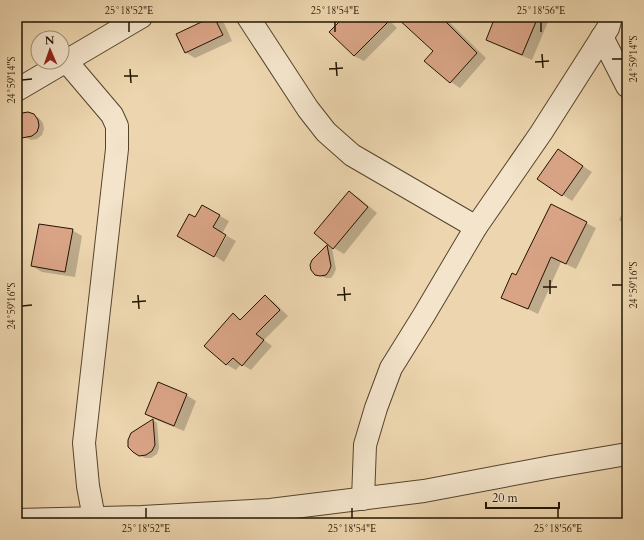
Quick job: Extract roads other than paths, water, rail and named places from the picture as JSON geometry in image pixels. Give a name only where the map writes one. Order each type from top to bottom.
[{"type":"street","points":[[70,60],[141,17]]},
{"type":"street","points":[[248,17],[308,108],[326,132],[352,155],[476,227]]},
{"type":"street","points":[[363,499],[365,445],[376,408],[391,368],[476,227],[540,133],[608,28],[611,17]]},
{"type":"street","points":[[602,37],[627,86]]},
{"type":"street","points":[[70,66],[112,115],[117,126],[118,149],[84,443],[88,486],[94,518]]},
{"type":"street","points":[[17,90],[53,70]]},
{"type":"street","points":[[17,520],[94,518],[141,520],[270,510],[424,491],[627,454]]}]
